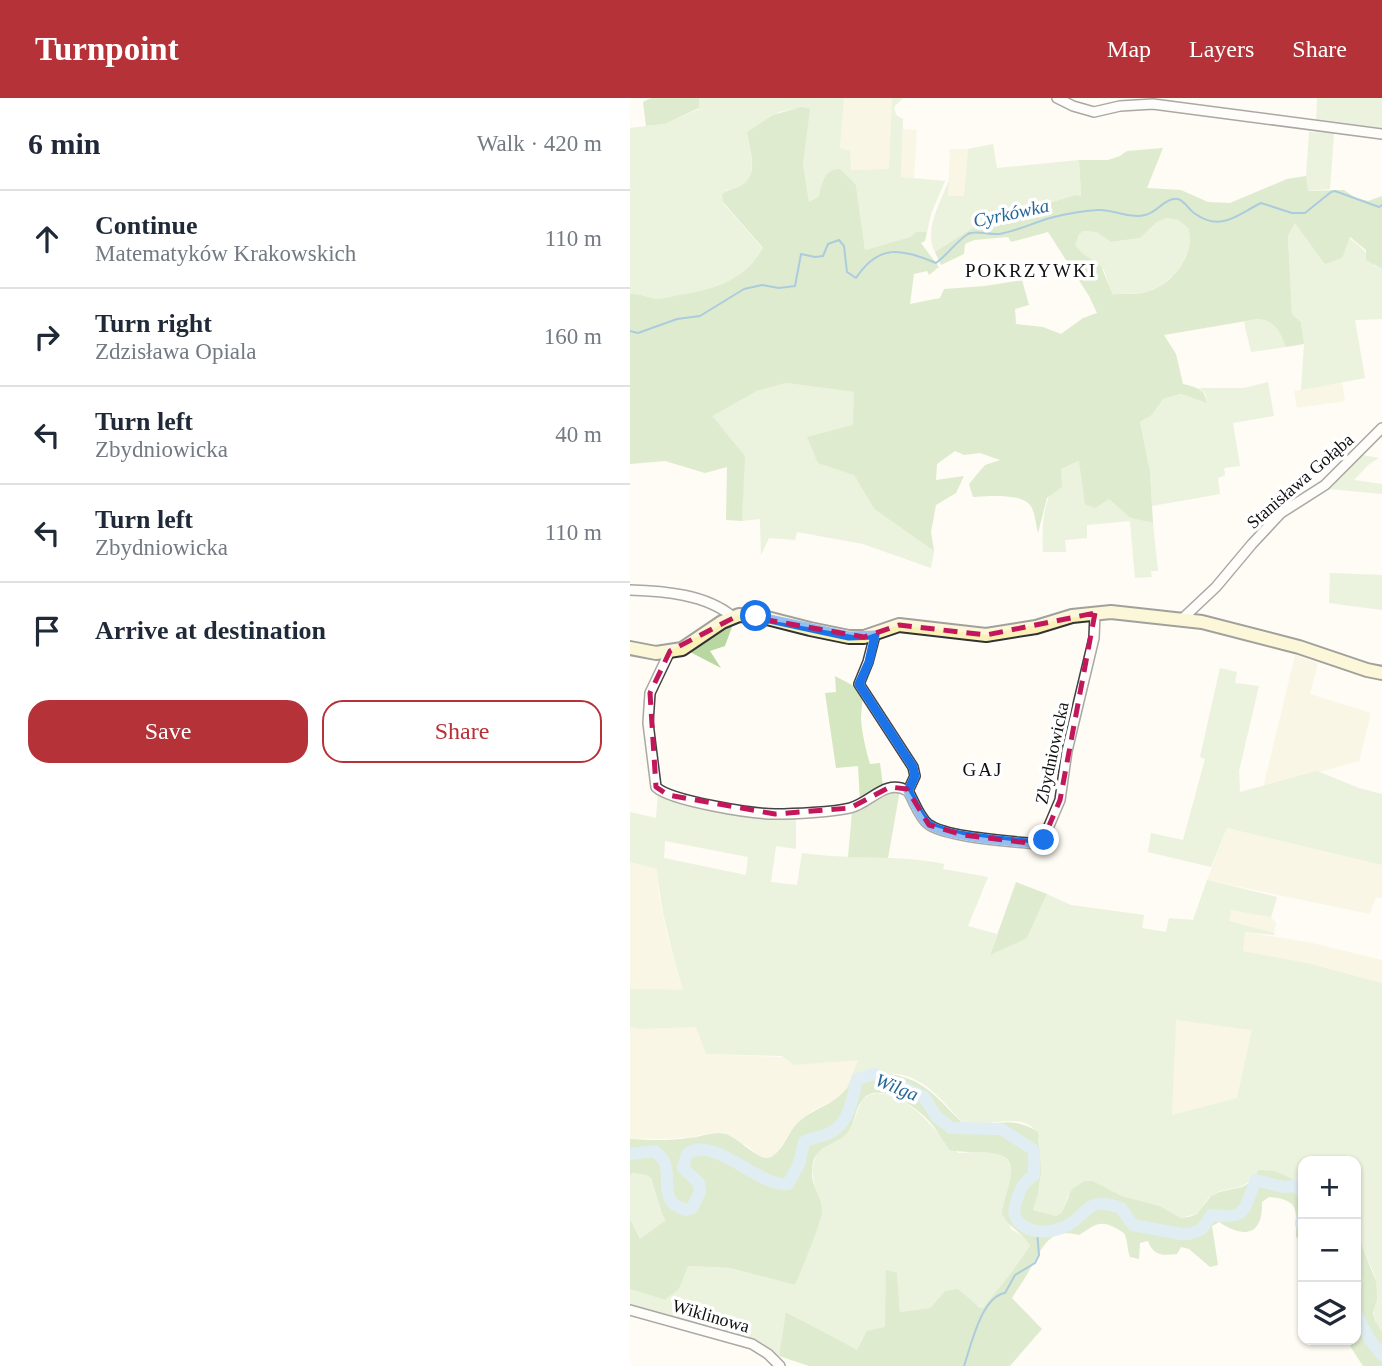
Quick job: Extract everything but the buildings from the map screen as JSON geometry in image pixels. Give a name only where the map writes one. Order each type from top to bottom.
[{"type":"street","points":[[1057,98],[1094,112],[1120,106],[1153,104],[1320,128],[1382,134]]},
{"type":"street","name":"Stanisława Gołąba","points":[[1182,619],[1216,587],[1255,540],[1282,513],[1325,485],[1382,428]]},
{"type":"street","points":[[630,590],[657,590],[685,596],[724,609],[733,617]]},
{"type":"street","name":"Zbydniowicka","points":[[908,791],[929,825],[963,835],[1037,844],[1044,840],[1060,800],[1067,751],[1094,638],[1095,613]]},
{"type":"street","points":[[630,648],[656,653],[682,649],[733,617],[759,616],[849,636],[875,635],[898,625],[986,635],[1036,627],[1072,616],[1130,613],[1182,619],[1300,647],[1382,673]]},
{"type":"street","points":[[670,651],[650,692],[648,723],[658,790],[679,798],[775,814],[850,808],[890,787],[908,791],[915,776],[913,767],[859,684],[869,662],[875,635]]},
{"type":"street","name":"Wiklinowa","points":[[630,1310],[752,1344],[779,1365]]},
{"type":"highlighted area","points":[[1095,613],[1060,800],[1043,840],[1037,844],[963,835],[929,825],[907,789],[890,787],[850,808],[775,814],[668,795],[656,787],[650,693],[670,651],[739,615],[864,637],[899,625],[986,635]]},
{"type":"shaded area","points":[[844,98],[892,98],[889,169],[851,170],[840,149]]},
{"type":"shaded area","points":[[903,129],[917,130],[914,178],[901,178]]},
{"type":"shaded area","points":[[950,149],[968,149],[964,197],[948,196]]},
{"type":"shaded area","points":[[1342,382],[1345,401],[1297,408],[1294,391]]},
{"type":"shaded area","points":[[1295,655],[1318,663],[1310,694],[1371,713],[1359,761],[1263,788]]},
{"type":"shaded area","points":[[1227,828],[1382,865],[1382,898],[1376,897],[1370,914],[1207,880]]},
{"type":"shaded area","points":[[630,862],[657,869],[667,935],[684,991],[630,989]]},
{"type":"shaded area","points":[[1231,909],[1271,917],[1276,923],[1274,933],[1228,921]]},
{"type":"shaded area","points":[[1245,932],[1312,943],[1382,960],[1382,983],[1307,963],[1243,951]]},
{"type":"shaded area","points":[[1175,1020],[1253,1029],[1238,1098],[1172,1115]]},
{"type":"shaded area","points":[[630,1027],[697,1027],[707,1054],[858,1060],[846,1090],[834,1100],[812,1111],[794,1127],[775,1155],[767,1158],[760,1157],[748,1146],[708,1133],[690,1138],[630,1139]]},
{"type":"green space","points":[[651,98],[699,98],[699,108],[665,124],[646,126],[643,102]]},
{"type":"green space","points":[[699,98],[844,98],[840,148],[850,151],[851,170],[889,169],[892,98],[903,98],[894,107],[896,115],[903,119],[901,177],[945,181],[931,214],[927,232],[916,232],[910,237],[865,250],[856,185],[840,170],[823,180],[819,196],[809,202],[803,163],[804,148],[794,109],[779,112],[747,132],[752,168],[750,176],[746,183],[727,190],[723,203],[763,249],[755,260],[737,276],[716,287],[662,299],[630,294],[630,128],[665,124],[699,109]]},
{"type":"green space","points":[[1317,98],[1382,98],[1382,130],[1316,125]]},
{"type":"green space","points":[[801,107],[810,109],[803,163],[809,202],[819,196],[827,174],[840,169],[856,185],[865,250],[910,237],[916,232],[927,232],[925,241],[921,243],[939,267],[929,275],[927,271],[914,274],[910,304],[940,298],[944,289],[1022,280],[1029,305],[1015,309],[1016,324],[1043,327],[1061,334],[1083,318],[1097,313],[1048,232],[1011,242],[1008,237],[974,240],[965,244],[964,254],[941,265],[935,252],[977,225],[1075,195],[1081,196],[1079,160],[1108,160],[1127,151],[1163,148],[1147,188],[1181,190],[1208,202],[1230,203],[1287,179],[1306,176],[1308,191],[1344,190],[1356,198],[1368,201],[1382,196],[1382,269],[1366,260],[1366,250],[1350,237],[1342,258],[1325,264],[1295,223],[1288,236],[1292,314],[1301,322],[1304,344],[1286,347],[1273,325],[1258,319],[1164,335],[1176,354],[1183,384],[1202,391],[1207,403],[1181,394],[1163,399],[1152,415],[1140,422],[1150,471],[1153,523],[1130,518],[1109,499],[1095,508],[1085,504],[1079,461],[1061,469],[1062,487],[1047,498],[1038,533],[1033,511],[1026,501],[1003,496],[973,497],[969,484],[985,465],[1000,460],[980,453],[964,455],[955,451],[937,464],[936,480],[964,476],[956,493],[936,505],[931,532],[934,551],[874,509],[854,475],[818,463],[807,437],[853,425],[854,392],[786,383],[757,391],[712,416],[745,456],[742,521],[726,520],[727,467],[705,473],[665,461],[630,464],[630,294],[660,299],[704,290],[727,282],[756,259],[763,248],[723,202],[722,195],[739,187],[751,174],[752,161],[747,132],[773,115]],"holes":[[[1167,218],[1178,220],[1188,228],[1190,238],[1185,258],[1173,276],[1155,289],[1142,293],[1113,295],[1101,266],[1075,245],[1079,234],[1084,231],[1096,232],[1111,242],[1140,238],[1157,222]]]},
{"type":"green space","points":[[1309,132],[1334,133],[1330,189],[1307,191]]},
{"type":"green space","points":[[993,144],[997,168],[1079,160],[1081,197],[1075,195],[977,225],[935,252],[932,225],[949,180],[948,196],[964,196],[968,149]]},
{"type":"green space","points":[[1167,218],[1178,220],[1188,228],[1189,248],[1173,276],[1146,292],[1113,296],[1104,270],[1075,245],[1079,234],[1084,231],[1096,232],[1111,242],[1140,238],[1157,222]]},
{"type":"green space","points":[[1295,223],[1341,234],[1359,245],[1375,266],[1382,269],[1382,319],[1355,320],[1365,378],[1301,390],[1304,344],[1301,322],[1292,314],[1288,236]]},
{"type":"green space","points":[[1258,319],[1273,325],[1286,347],[1251,352],[1244,322]]},
{"type":"green space","points":[[1268,382],[1274,416],[1233,423],[1240,466],[1224,468],[1225,475],[1218,478],[1220,494],[1152,506],[1150,471],[1140,422],[1152,415],[1163,399],[1181,394],[1207,403],[1206,395],[1199,388],[1244,388]]},
{"type":"green space","points":[[786,383],[854,392],[854,475],[874,509],[934,551],[931,568],[863,544],[797,532],[795,540],[769,538],[761,555],[760,519],[742,521],[744,456],[711,416],[757,391]]},
{"type":"green space","points":[[1362,455],[1379,458],[1354,480],[1382,484],[1382,494],[1329,489]]},
{"type":"green space","points":[[1079,461],[1109,499],[1130,518],[1153,523],[1158,571],[1151,571],[1152,577],[1135,578],[1130,521],[1087,525],[1087,538],[1065,540],[1066,552],[1043,552],[1045,509],[1051,491],[1061,469]]},
{"type":"green space","points":[[1330,573],[1382,575],[1382,610],[1329,603]]},
{"type":"green space","points":[[733,624],[725,646],[710,651],[721,668],[690,652],[724,627]]},
{"type":"green space","points":[[1220,668],[1237,672],[1235,683],[1259,686],[1239,771],[1240,792],[1317,771],[1382,794],[1382,865],[1227,828],[1211,867],[1148,852],[1151,833],[1183,840],[1205,759],[1200,757]]},
{"type":"green space","points":[[835,676],[859,686],[864,742],[870,764],[880,763],[883,786],[860,802],[858,766],[836,768],[825,693],[836,692]]},
{"type":"green space","points":[[900,790],[888,858],[848,857],[852,812],[887,791]]},
{"type":"green space","points":[[658,794],[698,805],[796,816],[796,849],[776,846],[771,882],[797,885],[802,853],[926,861],[944,864],[943,869],[988,877],[968,926],[997,934],[990,954],[1027,938],[1047,894],[1071,905],[1144,915],[1142,928],[1166,932],[1169,918],[1193,920],[1207,880],[1277,897],[1271,917],[1231,910],[1229,921],[1274,933],[1245,932],[1243,951],[1307,963],[1382,983],[1382,1332],[1374,1314],[1376,1287],[1373,1271],[1361,1238],[1361,1156],[1298,1156],[1298,1182],[1253,1176],[1244,1185],[1211,1196],[1196,1214],[1181,1218],[1160,1206],[1122,1196],[1093,1181],[1068,1196],[1062,1212],[1056,1216],[1033,1210],[1039,1184],[1039,1142],[1035,1130],[1028,1125],[1008,1121],[967,1127],[927,1087],[907,1076],[896,1074],[856,1078],[846,1090],[858,1060],[794,1065],[782,1056],[706,1054],[696,1027],[630,1027],[630,989],[683,990],[664,915],[657,869],[630,862],[630,812],[656,818]],"holes":[[[665,841],[748,857],[746,875],[664,858]],[[1176,1020],[1252,1030],[1237,1098],[1172,1115]]]},
{"type":"green space","points":[[1016,882],[1047,894],[1027,938],[990,955]]},
{"type":"green space","points":[[871,1071],[889,1074],[916,1082],[934,1095],[967,1127],[1012,1122],[1038,1132],[1041,1171],[1033,1210],[1056,1216],[1062,1212],[1072,1189],[1085,1181],[1093,1181],[1122,1196],[1160,1206],[1181,1218],[1189,1217],[1197,1214],[1211,1196],[1249,1183],[1259,1170],[1275,1171],[1298,1182],[1298,1238],[1296,1214],[1292,1204],[1269,1197],[1262,1202],[1259,1222],[1250,1231],[1236,1231],[1219,1222],[1212,1226],[1218,1265],[1210,1267],[1189,1249],[1181,1247],[1177,1254],[1163,1254],[1155,1252],[1148,1241],[1140,1243],[1139,1259],[1130,1257],[1124,1233],[1105,1224],[1079,1235],[1069,1233],[1054,1236],[1039,1253],[1012,1298],[1042,1329],[1010,1366],[809,1366],[779,1356],[786,1312],[857,1350],[867,1331],[885,1327],[886,1270],[897,1273],[900,1312],[930,1308],[945,1291],[958,1289],[983,1308],[1030,1246],[1002,1214],[1010,1182],[1009,1162],[997,1154],[950,1150],[931,1123],[915,1109],[897,1098],[878,1093],[863,1099],[847,1133],[818,1152],[815,1157],[812,1177],[822,1210],[795,1285],[730,1268],[688,1266],[679,1289],[665,1300],[630,1289],[630,1219],[640,1239],[666,1220],[651,1178],[633,1173],[630,1175],[630,1139],[674,1140],[721,1133],[731,1136],[758,1155],[771,1157],[803,1118],[834,1100],[865,1073]]},
{"type":"green space","points":[[877,1093],[891,1096],[913,1108],[958,1153],[997,1153],[1009,1164],[1011,1179],[1003,1206],[1011,1229],[1026,1238],[1030,1246],[1013,1272],[983,1308],[945,1291],[930,1308],[900,1312],[897,1273],[885,1327],[856,1351],[787,1312],[779,1356],[752,1341],[630,1307],[630,1289],[665,1300],[679,1289],[687,1266],[730,1268],[795,1285],[816,1194],[812,1170],[816,1154],[821,1148],[838,1141],[853,1122],[862,1100]]},
{"type":"green space","points":[[633,1173],[651,1178],[662,1214],[667,1220],[640,1239],[630,1219],[630,1175]]},
{"type":"green space","points":[[1361,1238],[1376,1282],[1377,1298],[1373,1313],[1382,1332],[1382,1366],[1363,1366],[1349,1345],[1361,1345]]},
{"type":"waterway","name":"Cyrkówka","points":[[630,331],[638,333],[677,319],[700,316],[744,289],[762,285],[779,288],[795,286],[801,254],[823,256],[828,244],[839,240],[844,246],[847,272],[856,278],[873,259],[882,254],[902,252],[936,263],[968,234],[975,232],[999,234],[1080,212],[1104,210],[1139,216],[1149,214],[1173,199],[1183,201],[1204,219],[1221,222],[1261,203],[1292,213],[1305,213],[1335,191],[1379,207],[1382,205]]},
{"type":"waterway","name":"Wilga","points":[[630,1154],[654,1151],[662,1158],[666,1166],[670,1199],[675,1205],[686,1210],[692,1208],[700,1192],[699,1183],[683,1168],[687,1154],[698,1150],[710,1151],[764,1178],[788,1184],[799,1164],[804,1142],[825,1135],[839,1126],[848,1112],[857,1079],[875,1074],[924,1097],[936,1116],[951,1128],[1001,1129],[1034,1150],[1034,1175],[1021,1189],[1014,1212],[1022,1225],[1034,1231],[1061,1228],[1091,1207],[1104,1204],[1121,1208],[1133,1225],[1190,1234],[1202,1229],[1211,1215],[1232,1216],[1243,1211],[1256,1180],[1298,1189]]},
{"type":"waterway","points":[[964,1366],[978,1324],[989,1303],[1005,1293],[1015,1275],[1035,1263],[1039,1255],[1037,1231]]},
{"type":"waterway","name":"Wilga","points":[[1361,1323],[1382,1355]]},
{"type":"district","name":"POKRZYWKI","points":[[1031,270]]},
{"type":"district","name":"GAJ","points":[[983,769]]},
{"type":"route","points":[[756,616],[849,636],[875,635],[869,662],[859,684],[913,767],[915,776],[908,791],[929,825],[963,835],[1037,844],[1044,840]]}]
